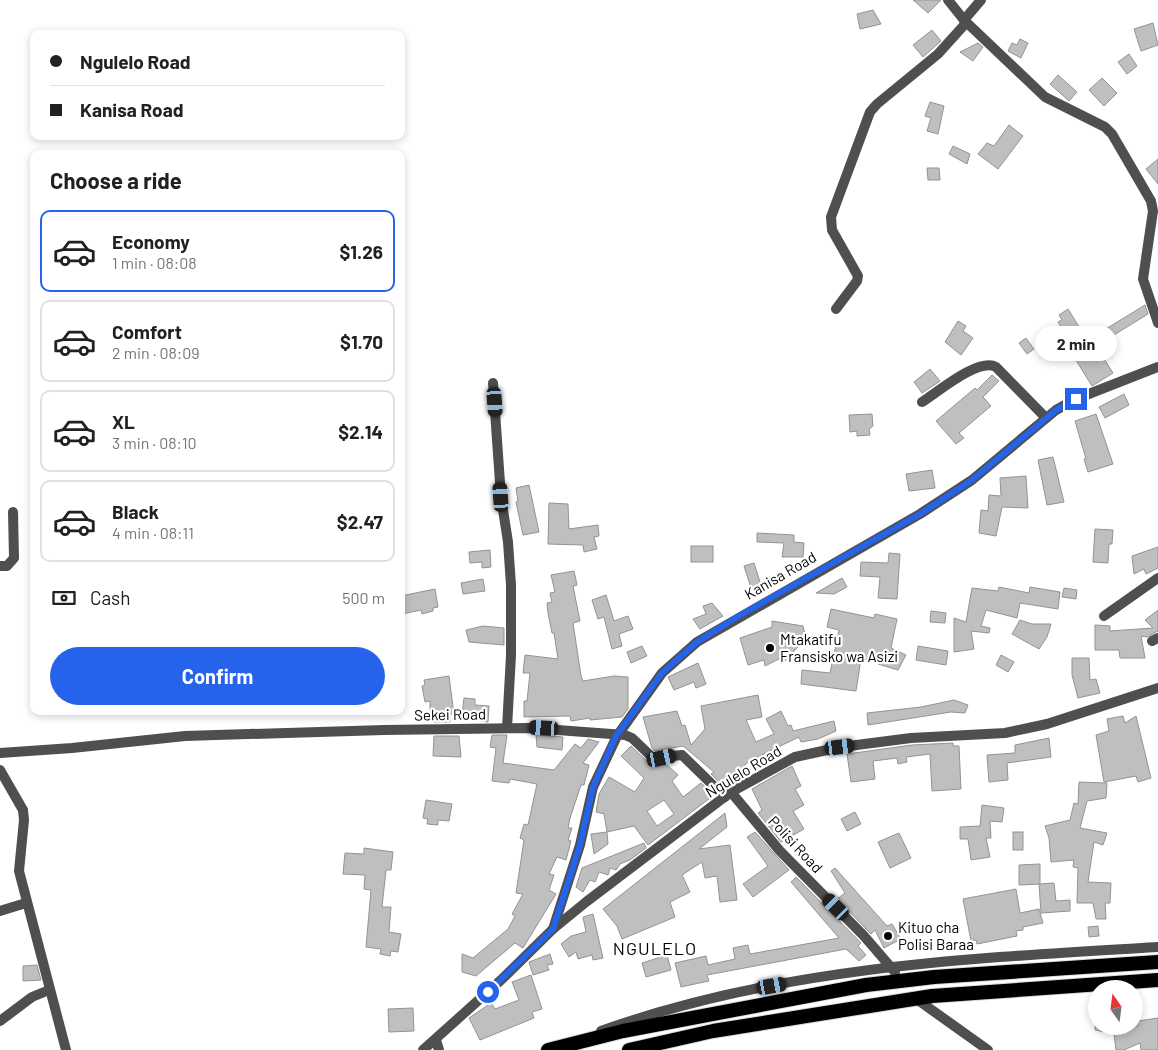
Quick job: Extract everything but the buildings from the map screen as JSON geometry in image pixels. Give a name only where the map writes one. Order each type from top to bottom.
[{"type":"highway","points":[[548,1050],[623,1031],[793,997],[902,981],[1158,962]]},
{"type":"highway","points":[[629,1050],[723,1029],[915,998],[987,991],[1158,980]]},
{"type":"street","points":[[948,0],[965,21],[1045,97],[1105,127],[1112,134],[1154,198],[1143,279],[1158,323]]},
{"type":"street","points":[[836,309],[858,281],[858,276],[832,230],[831,217],[866,121],[877,104],[938,54],[981,0]]},
{"type":"street","points":[[922,402],[975,368],[990,364],[996,367],[1046,418]]},
{"type":"street","name":"Kanisa Road","points":[[553,929],[580,845],[593,787],[616,736],[662,673],[697,642],[920,514],[972,480],[1016,446],[1046,418],[1076,399],[1158,367]]},
{"type":"street","points":[[493,383],[501,497],[508,542],[511,585],[511,655],[506,728]]},
{"type":"street","points":[[0,566],[7,566],[14,558],[12,512]]},
{"type":"street","points":[[1104,616],[1158,578]]},
{"type":"street","name":"Ngulelo Road","points":[[423,1050],[437,1045],[553,929],[728,794],[795,757],[840,747],[911,738],[1005,733],[1046,724],[1128,700],[1158,688]]},
{"type":"street","name":"Sekei Road","points":[[0,753],[62,749],[185,736],[506,728],[571,730],[632,738],[652,758],[682,755],[728,794]]},
{"type":"street","points":[[0,770],[23,810],[24,820],[18,871],[44,960],[66,1050]]},
{"type":"street","name":"Polisi Road","points":[[728,794],[780,851],[864,936],[902,981]]},
{"type":"street","points":[[0,911],[26,903]]},
{"type":"street","points":[[548,1050],[641,1016],[715,997],[891,968],[1003,956],[1158,947]]},
{"type":"street","points":[[0,1020],[32,997],[50,990]]},
{"type":"street","points":[[915,998],[988,1050]]},
{"type":"place","name":"Mtakatifu Fransisko wa Asizi","points":[[770,648]]},
{"type":"place","name":"Kituo cha Polisi Baraa","points":[[888,936]]},
{"type":"district","name":"NGULELO","points":[[655,948]]},
{"type":"route","points":[[488,992],[553,929],[580,845],[593,787],[616,736],[662,673],[697,642],[737,617],[920,514],[972,480],[1016,446],[1056,410],[1076,399]]}]
